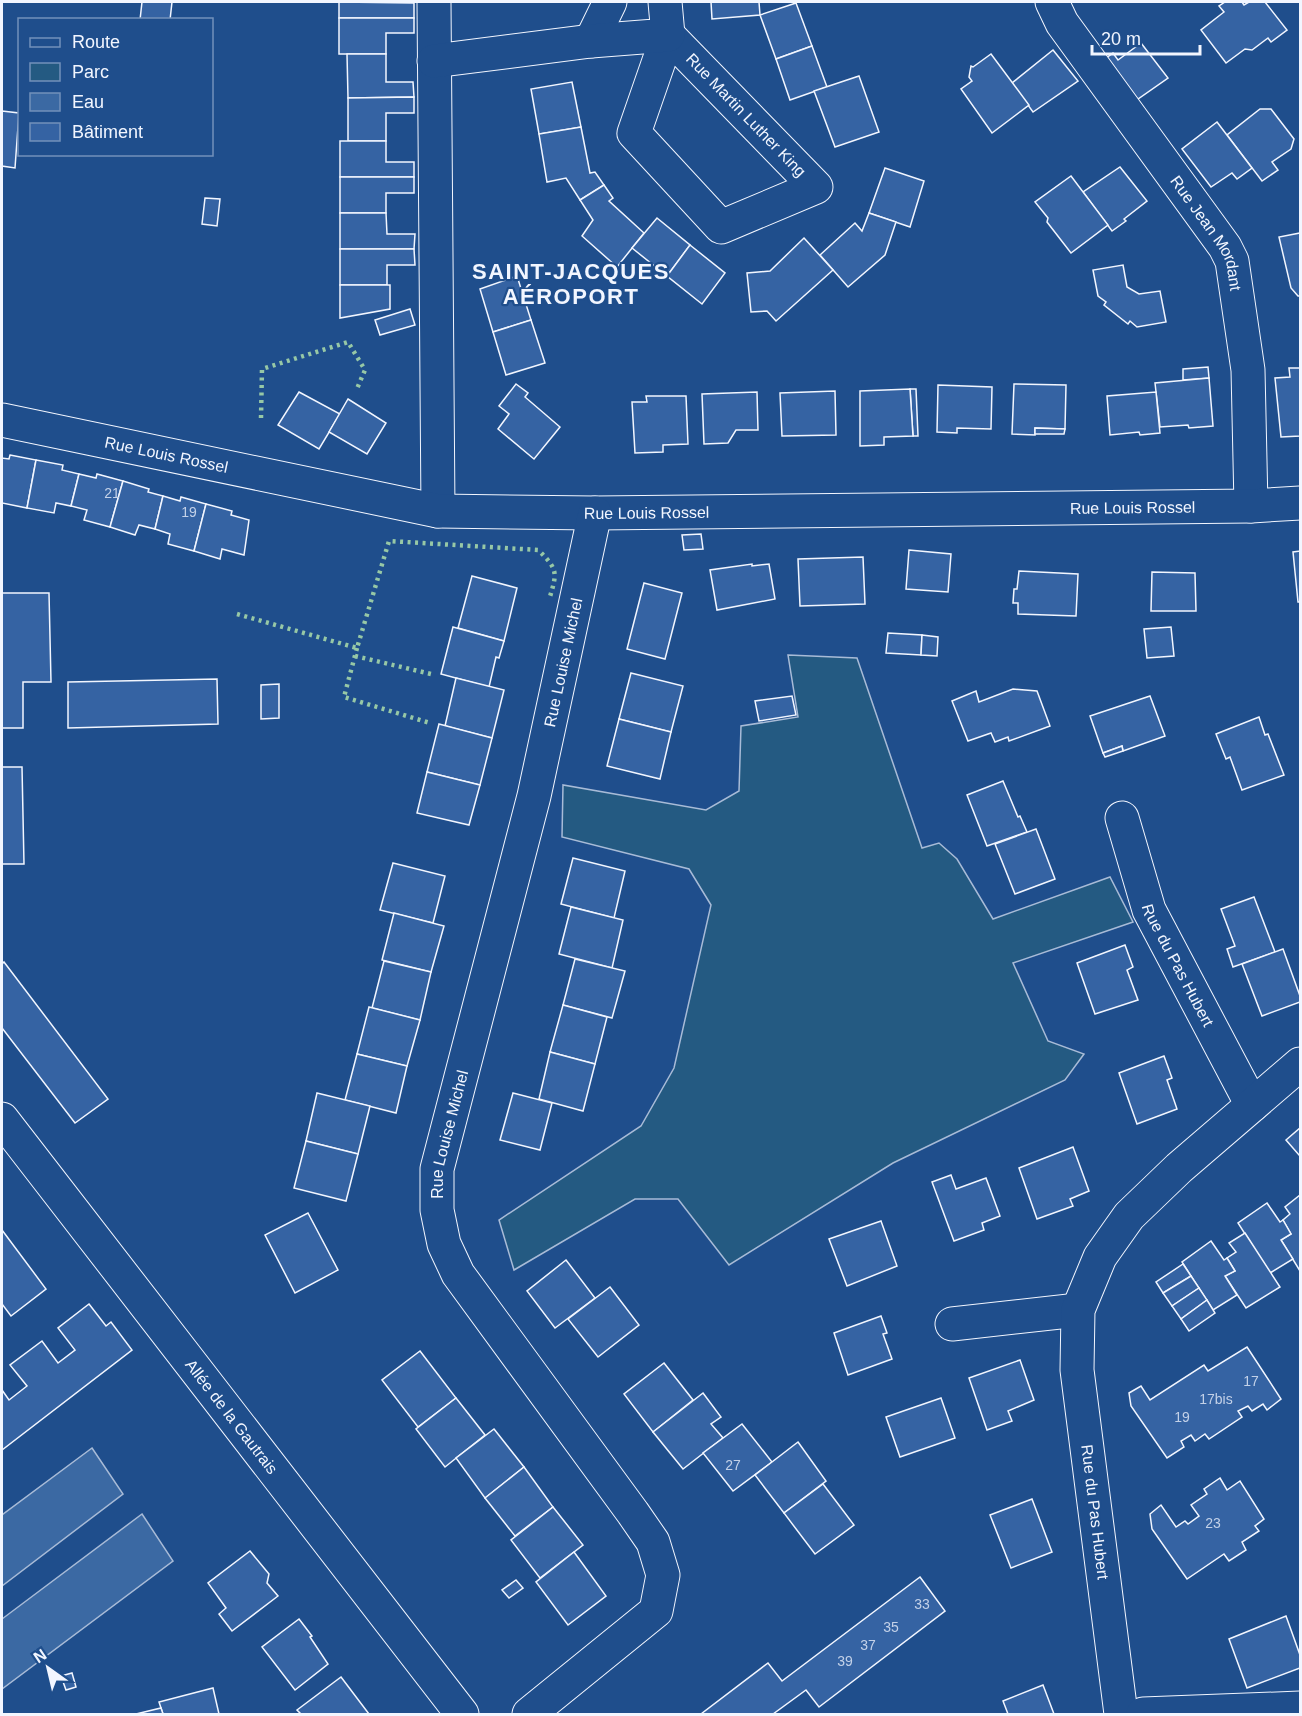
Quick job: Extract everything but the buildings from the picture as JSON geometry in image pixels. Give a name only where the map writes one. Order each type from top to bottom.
[{"type":"street","points":[[434,2],[438,511]]},
{"type":"street","points":[[591,41],[610,2]]},
{"type":"street","name":"Rue Martin Luther King","points":[[665,2],[668,35],[634,133],[721,227],[816,187],[668,35]]},
{"type":"street","name":"Rue Jean Mordant","points":[[1052,2],[1062,23],[1225,247],[1232,261],[1248,370],[1251,506]]},
{"type":"street","points":[[434,61],[591,41],[668,35]]},
{"type":"street","name":"Rue Louis Rossel","points":[[2,420],[438,511],[595,513],[1251,506],[1300,503]]},
{"type":"street","name":"Rue Louise Michel","points":[[529,1714],[656,1611],[663,1575],[653,1542],[458,1274],[444,1244],[437,1210],[437,1169],[534,796],[595,513]]},
{"type":"street","name":"Rue du Pas Hubert","points":[[1122,818],[1149,910],[1252,1105]]},
{"type":"street","name":"Rue du Pas Hubert","points":[[1121,1714],[1077,1370],[1078,1310],[1100,1257],[1130,1216],[1179,1168],[1300,1064]]},
{"type":"street","name":"Allée de la Gautrais","points":[[2,1119],[462,1714]]},
{"type":"street","points":[[952,1324],[1078,1310]]},
{"type":"street","points":[[1143,1714],[1300,1708]]},
{"type":"green space","points":[[788,655],[857,658],[922,848],[939,843],[957,859],[993,919],[1110,877],[1133,922],[1013,963],[1048,1041],[1084,1054],[1065,1080],[893,1163],[729,1265],[678,1199],[635,1199],[514,1270],[499,1220],[641,1126],[674,1068],[711,905],[689,869],[562,837],[563,785],[706,810],[739,791],[741,726],[798,717]]},
{"type":"water","points":[[92,1448],[123,1494],[2,1586],[2,1515]]},
{"type":"water","points":[[142,1514],[173,1561],[2,1689],[2,1619]]},
{"type":"hedge","points":[[261,418],[262,369],[348,342],[365,370],[356,391]]},
{"type":"hedge","points":[[237,614],[357,648],[389,541],[538,550],[553,567],[555,578],[549,600]]},
{"type":"hedge","points":[[357,648],[344,697],[430,723]]},
{"type":"hedge","points":[[355,656],[431,674]]},
{"type":"district","name":"SAINT-JACQUES AÉROPORT","points":[[571,284]]}]
